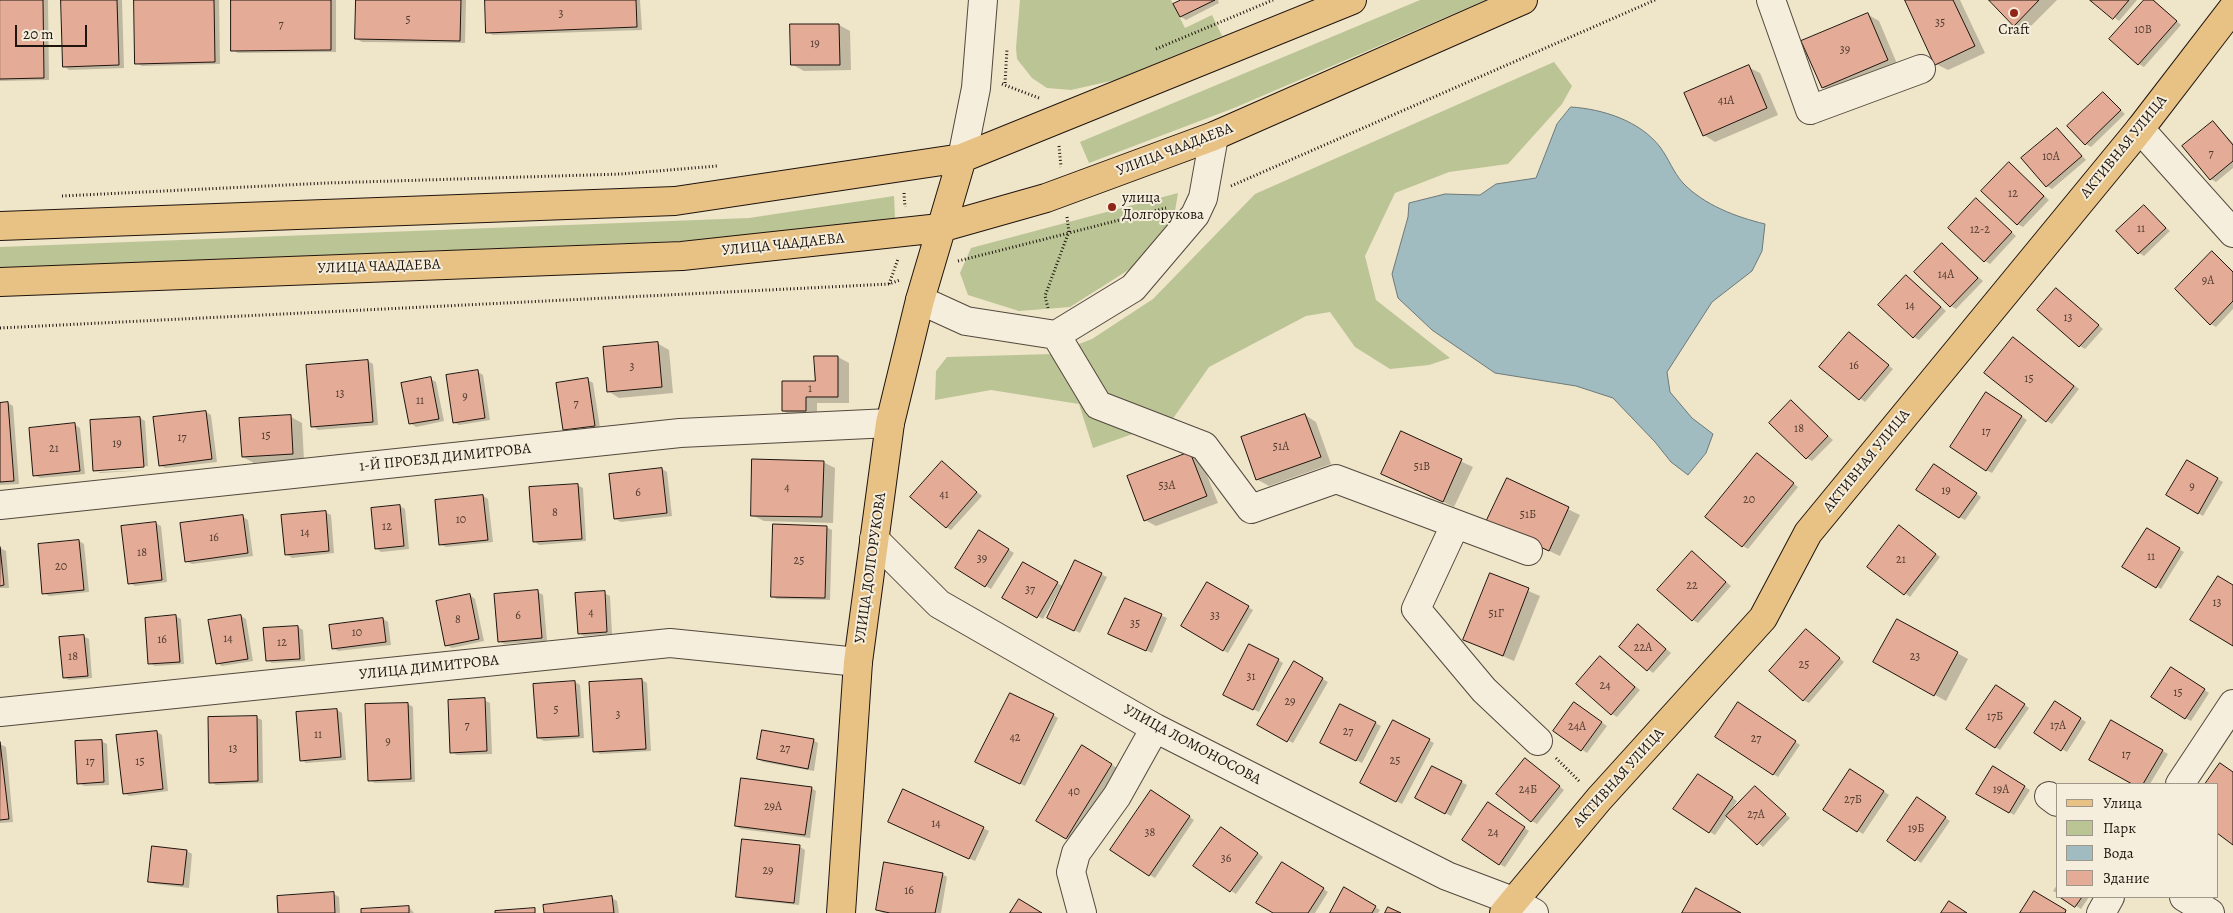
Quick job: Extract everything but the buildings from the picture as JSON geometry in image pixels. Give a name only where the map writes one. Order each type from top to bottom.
[{"type":"main road","points":[[0,226],[675,201],[962,158],[1352,0]]},
{"type":"main road","name":"УЛИЦА ЧААДАЕВА","points":[[0,282],[682,256],[940,228],[1065,191],[1214,136],[1523,0]]},
{"type":"main road","name":"АКТИВНАЯ УЛИЦА","points":[[1517,909],[1599,799],[1763,618],[1808,533],[2140,129],[2233,8]]},
{"type":"main road","name":"УЛИЦА ДОЛГОРУКОВА","points":[[841,913],[858,662],[890,423],[920,300],[962,158]]},
{"type":"street","points":[[962,158],[976,88],[983,0]]},
{"type":"street","points":[[1771,0],[1810,110],[1921,69]]},
{"type":"street","points":[[2140,129],[2233,233]]},
{"type":"street","points":[[920,300],[966,321],[1056,335],[1133,288],[1196,215],[1203,198],[1214,136]]},
{"type":"street","points":[[1056,335],[1098,405],[1204,446],[1252,509],[1336,479],[1528,551]]},
{"type":"street","name":"1-Й ПРОЕЗД ДИМИТРОВА","points":[[0,505],[680,433],[890,423]]},
{"type":"street","points":[[1455,525],[1416,609],[1484,690],[1538,741]]},
{"type":"street","name":"УЛИЦА ЛОМОНОСОВА","points":[[874,539],[939,604],[1155,728],[1447,876],[1517,909]]},
{"type":"street","name":"УЛИЦА ДИМИТРОВА","points":[[0,712],[670,643],[858,662]]},
{"type":"street","points":[[2181,783],[2233,704]]},
{"type":"street","points":[[1082,913],[1071,872],[1076,854],[1117,796],[1155,728]]},
{"type":"street","points":[[2101,913],[2109,898]]},
{"type":"street","points":[[2186,898],[2210,913]]},
{"type":"path","points":[[1146,53],[1273,0]]},
{"type":"path","points":[[0,328],[889,284],[929,268],[1203,198],[1655,0]]},
{"type":"path","points":[[1005,83],[1038,98],[1055,121],[1069,233],[1045,296],[1056,335]]},
{"type":"path","points":[[1038,98],[1047,95]]},
{"type":"path","points":[[59,196],[317,183],[621,174],[727,166]]},
{"type":"path","points":[[1538,741],[1599,799]]},
{"type":"green space","points":[[1020,0],[1171,0],[1185,28],[1212,15],[1222,36],[1115,80],[1071,90],[1047,88],[1032,78],[1017,59],[1016,48]]},
{"type":"green space","points":[[1420,0],[1486,0],[1234,108],[1089,163],[1080,142]]},
{"type":"green space","points":[[1554,62],[1572,86],[1562,104],[1508,164],[1449,172],[1395,193],[1365,256],[1376,300],[1450,358],[1429,365],[1390,369],[1355,347],[1330,312],[1306,316],[1209,367],[1172,420],[1093,448],[1079,404],[991,390],[935,400],[936,371],[947,357],[1053,354],[1092,339],[1153,299],[1255,194]]},
{"type":"green space","points":[[1178,193],[1174,217],[1141,262],[1070,307],[1019,311],[968,295],[960,273],[971,248]]},
{"type":"green space","points":[[894,196],[895,218],[731,239],[0,268],[0,247],[749,218]]},
{"type":"water","points":[[1571,107],[1596,110],[1631,123],[1652,138],[1660,147],[1680,179],[1691,191],[1721,209],[1765,224],[1762,251],[1752,271],[1712,302],[1667,372],[1670,392],[1692,418],[1713,434],[1706,453],[1688,475],[1671,462],[1655,442],[1613,398],[1576,386],[1495,373],[1432,330],[1398,298],[1392,274],[1408,217],[1409,203],[1445,194],[1480,195],[1496,184],[1536,178],[1557,124]]},
{"type":"place","name":"Craft","points":[[2014,13]]},
{"type":"place","name":"улица Долгорукова","points":[[1112,207]]}]
